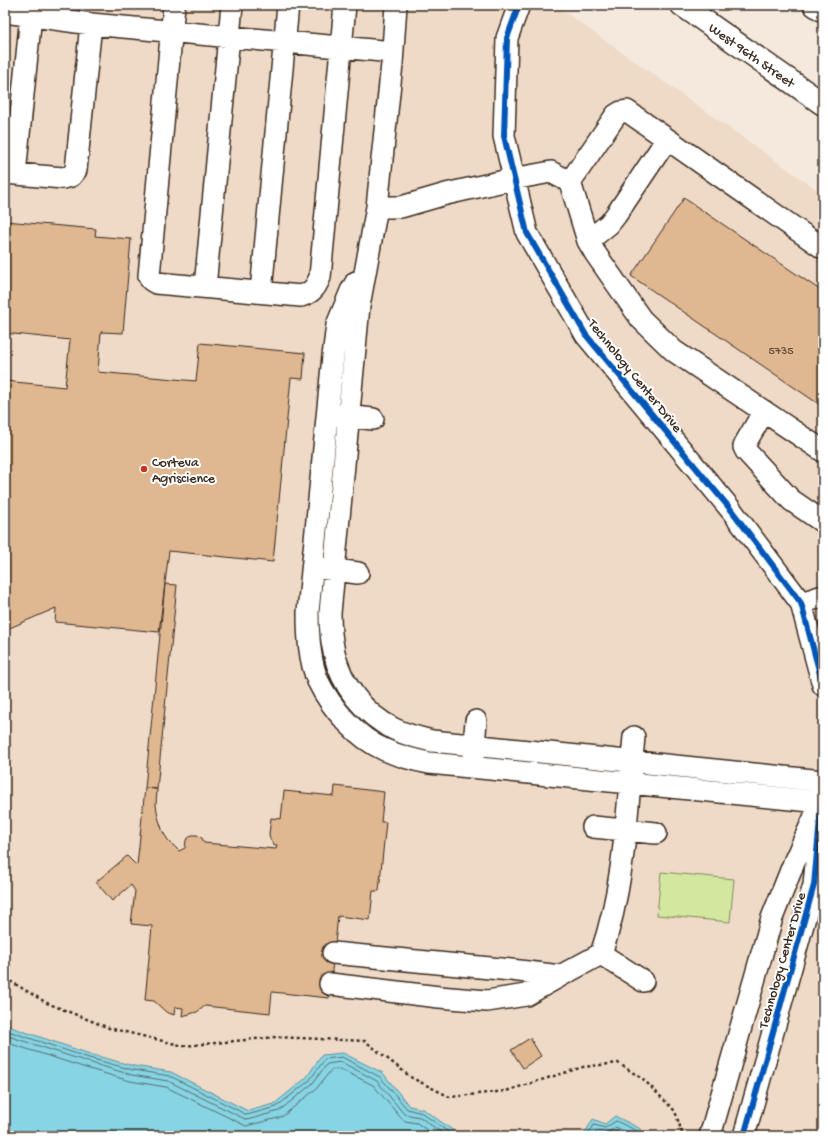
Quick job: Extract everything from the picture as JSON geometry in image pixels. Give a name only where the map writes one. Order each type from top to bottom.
[{"type":"main road","name":"West 96th Street","points":[[682,5],[823,104]]},
{"type":"street","points":[[174,5],[149,276],[151,280],[156,283],[301,296],[309,294],[317,286],[320,277],[345,5]]},
{"type":"street","points":[[205,287],[232,5]]},
{"type":"street","points":[[261,292],[288,5]]},
{"type":"street","points":[[396,5],[378,207],[359,306],[330,613],[334,652],[340,672],[349,689],[377,718],[394,729],[432,741],[823,781]]},
{"type":"street","name":"Technology Center Drive","points":[[519,5],[506,38],[504,136],[527,233],[586,335],[732,511],[801,603],[823,685]]},
{"type":"street","points":[[814,5],[823,11]]},
{"type":"street","points":[[5,12],[91,24],[393,52]]},
{"type":"street","points":[[31,15],[10,173],[63,178],[71,176],[76,170],[91,24]]},
{"type":"street","points":[[570,182],[616,115],[627,111],[823,248]]},
{"type":"street","points":[[588,241],[609,224],[616,215],[667,139]]},
{"type":"street","points":[[378,207],[401,206],[446,194],[551,172],[570,182],[588,241],[641,319],[674,351],[823,451]]},
{"type":"street","points":[[367,263],[351,291],[337,325],[308,612],[308,635],[311,656],[318,681],[332,704],[346,721],[363,737],[384,749],[406,758],[429,763],[630,783],[822,795]]},
{"type":"street","points":[[764,411],[746,442],[744,447],[746,451],[791,500],[823,522]]},
{"type":"street","points":[[327,414],[373,419]]},
{"type":"street","points":[[312,567],[358,573]]},
{"type":"street","points":[[801,603],[823,596]]},
{"type":"street","points":[[472,768],[476,721]]},
{"type":"street","points":[[330,984],[487,1001],[526,995],[601,954],[610,929],[618,888],[626,830],[634,737]]},
{"type":"street","name":"Technology Center Drive","points":[[710,1136],[772,918],[822,795]]},
{"type":"street","name":"Technology Center Drive","points":[[744,1136],[814,885],[822,795]]},
{"type":"street","points":[[593,827],[656,833]]},
{"type":"street","points":[[334,953],[560,976]]},
{"type":"street","points":[[601,954],[642,981]]},
{"type":"path","points":[[5,978],[47,1003],[109,1028],[184,1046],[276,1037],[365,1041],[412,1078],[450,1097],[506,1091],[582,1067],[618,1063],[643,1078],[675,1111],[683,1136]]},
{"type":"shaded area","points":[[5,5],[555,5],[823,194],[823,1136],[5,1136]]},
{"type":"green space","points":[[661,872],[734,879],[730,922],[657,915]]},
{"type":"water","points":[[5,1025],[90,1054],[134,1066],[171,1072],[248,1111],[274,1104],[306,1078],[322,1055],[343,1053],[383,1073],[409,1106],[423,1109],[461,1136],[5,1136]]},
{"type":"water","points":[[615,1116],[639,1128],[647,1136],[583,1136],[593,1119],[605,1124]]},
{"type":"building","points":[[684,198],[823,292],[823,407],[631,276]]},
{"type":"building","name":"Corteva Agriscience","points":[[5,221],[96,229],[95,236],[131,239],[123,333],[101,332],[98,372],[196,381],[200,343],[305,353],[303,379],[291,378],[273,562],[169,551],[159,632],[55,622],[56,608],[5,630],[5,381],[65,387],[70,340],[5,333]]},
{"type":"building","points":[[165,584],[177,585],[157,789],[145,788]]},
{"type":"building","points":[[335,786],[384,792],[381,822],[386,822],[379,891],[373,891],[370,920],[338,916],[329,998],[272,992],[270,1013],[205,1006],[197,1012],[182,1016],[183,1008],[175,1007],[174,1015],[166,1012],[154,1001],[145,1000],[152,926],[131,924],[135,891],[131,885],[112,901],[96,882],[127,856],[137,865],[145,788],[157,789],[156,805],[163,832],[168,840],[179,851],[185,848],[186,840],[192,835],[197,835],[202,838],[204,843],[276,849],[277,845],[273,844],[269,834],[271,818],[281,819],[284,791],[334,796]]},
{"type":"building","points":[[530,1038],[541,1056],[523,1068],[511,1050]]},
{"type":"cycle path","points":[[519,5],[507,38],[504,136],[527,233],[586,335],[732,511],[801,603],[823,685]]},
{"type":"cycle path","points":[[744,1136],[814,885],[823,787]]},
{"type":"place","name":"Corteva Agriscience","points":[[144,469]]}]
